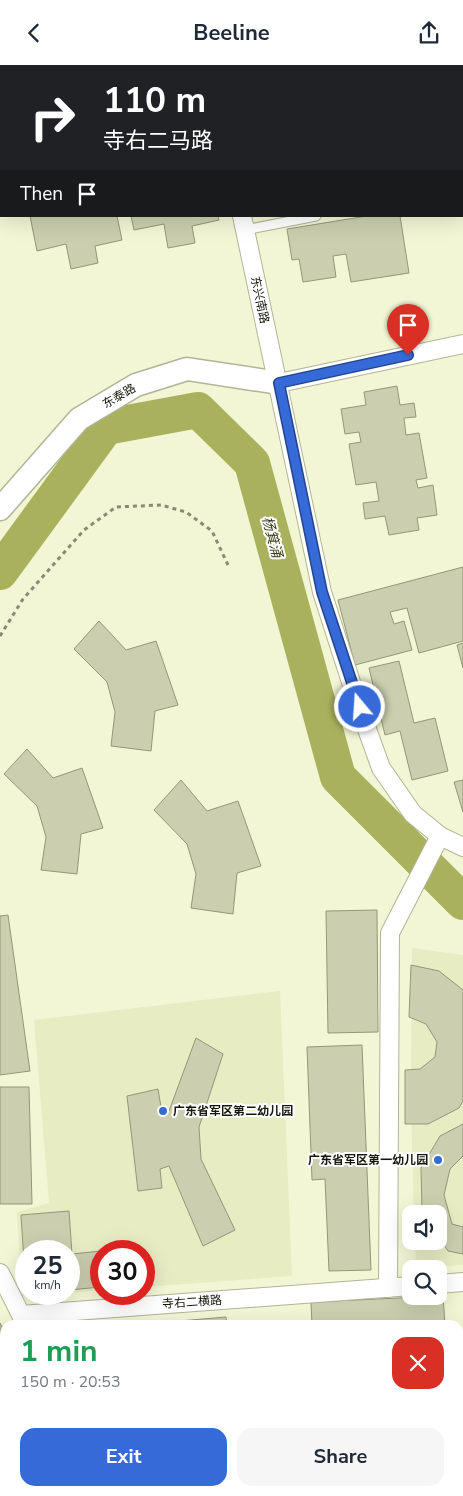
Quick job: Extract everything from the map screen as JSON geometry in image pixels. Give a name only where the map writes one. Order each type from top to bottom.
[{"type":"street","name":"东兴南路","points":[[244,223],[322,592],[381,768],[413,814],[440,836],[463,847]]},
{"type":"street","points":[[279,383],[463,343]]},
{"type":"street","name":"东泰路","points":[[0,509],[79,419],[136,385],[187,369],[279,383]]},
{"type":"street","points":[[388,1288],[390,933],[440,836]]},
{"type":"street","name":"寺右二横路","points":[[0,1273],[21,1315],[402,1287]]},
{"type":"street","points":[[447,1283],[463,1282]]},
{"type":"lane","points":[[244,223],[306,217]]},
{"type":"path","points":[[0,636],[23,599],[84,530],[116,507],[161,505],[186,512],[212,531],[228,565]]},
{"type":"shaded area","name":"广东省军区第一幼儿园","points":[[412,948],[463,955],[463,1265],[447,1266],[447,1260],[416,1260],[415,1250],[447,1250],[447,1205],[414,1205],[411,1107]]},
{"type":"shaded area","name":"广东省军区第二幼儿园","points":[[280,991],[292,1276],[155,1286],[155,1240],[90,1240],[90,1291],[80,1292],[80,1240],[19,1240],[17,1212],[49,1203],[34,1020]]},
{"type":"building","points":[[30,217],[117,217],[122,240],[95,246],[98,263],[71,269],[66,244],[37,251]]},
{"type":"building","points":[[131,217],[218,217],[219,220],[192,226],[195,243],[168,248],[164,224],[134,230]]},
{"type":"building","points":[[361,217],[400,217],[409,273],[351,282],[346,254],[333,256],[336,277],[303,282],[299,259],[292,260],[287,229]]},
{"type":"building","points":[[397,386],[400,405],[414,403],[416,417],[404,418],[406,435],[419,433],[427,478],[416,480],[418,488],[433,485],[437,515],[417,518],[419,530],[389,535],[385,516],[365,519],[363,503],[379,501],[376,482],[356,485],[349,444],[361,442],[359,432],[345,434],[341,409],[366,405],[364,392]]},
{"type":"building","points":[[463,567],[463,641],[419,653],[407,608],[390,612],[394,624],[404,621],[412,650],[355,665],[338,600]]},
{"type":"building","points":[[99,621],[126,650],[156,641],[178,705],[155,711],[151,751],[111,746],[115,712],[107,682],[74,649]]},
{"type":"building","points":[[463,643],[463,668],[457,645]]},
{"type":"building","points":[[399,661],[414,723],[435,718],[448,771],[412,780],[400,731],[385,735],[369,668]]},
{"type":"building","points":[[27,749],[53,778],[82,768],[103,828],[81,834],[77,874],[41,870],[46,837],[37,806],[4,774]]},
{"type":"building","points":[[181,780],[207,811],[238,801],[261,866],[237,873],[233,914],[191,908],[196,874],[187,844],[154,810]]},
{"type":"building","points":[[463,780],[463,812],[454,782]]},
{"type":"building","points":[[377,910],[378,1032],[328,1033],[326,911]]},
{"type":"building","points":[[8,915],[30,1071],[0,1075],[0,916]]},
{"type":"building","points":[[411,965],[439,971],[463,990],[463,1101],[459,1108],[428,1124],[405,1124],[405,1070],[420,1069],[435,1057],[437,1042],[426,1024],[409,1017]]},
{"type":"building","points":[[196,1038],[223,1054],[199,1127],[201,1159],[235,1230],[203,1246],[169,1166],[160,1169],[162,1188],[138,1191],[127,1096],[158,1089],[162,1113],[169,1111]]},
{"type":"building","points":[[362,1045],[371,1270],[329,1271],[325,1179],[312,1180],[307,1047]]},
{"type":"building","points":[[0,1087],[29,1087],[32,1204],[0,1204]]},
{"type":"building","points":[[463,1124],[463,1156],[450,1169],[444,1195],[447,1205],[422,1205],[421,1168],[440,1136]]},
{"type":"building","points":[[447,1206],[452,1224],[463,1227],[463,1254],[448,1251]]},
{"type":"building","points":[[69,1211],[71,1240],[23,1240],[21,1215]]},
{"type":"building","points":[[90,1252],[90,1288],[80,1289],[80,1253]]},
{"type":"building","points":[[402,1298],[402,1305],[444,1305],[445,1320],[312,1320],[311,1302]]},
{"type":"building","points":[[226,1317],[226,1320],[191,1320]]},
{"type":"waterway","name":"杨箕涌","points":[[0,572],[106,427],[198,410],[252,463],[338,777],[463,902]]},
{"type":"place","name":"广东省军区第二幼儿园","points":[[163,1111]]},
{"type":"place","name":"广东省军区第一幼儿园","points":[[438,1160]]},
{"type":"route","points":[[360,707],[322,592],[297,478],[279,383],[408,355]]}]
